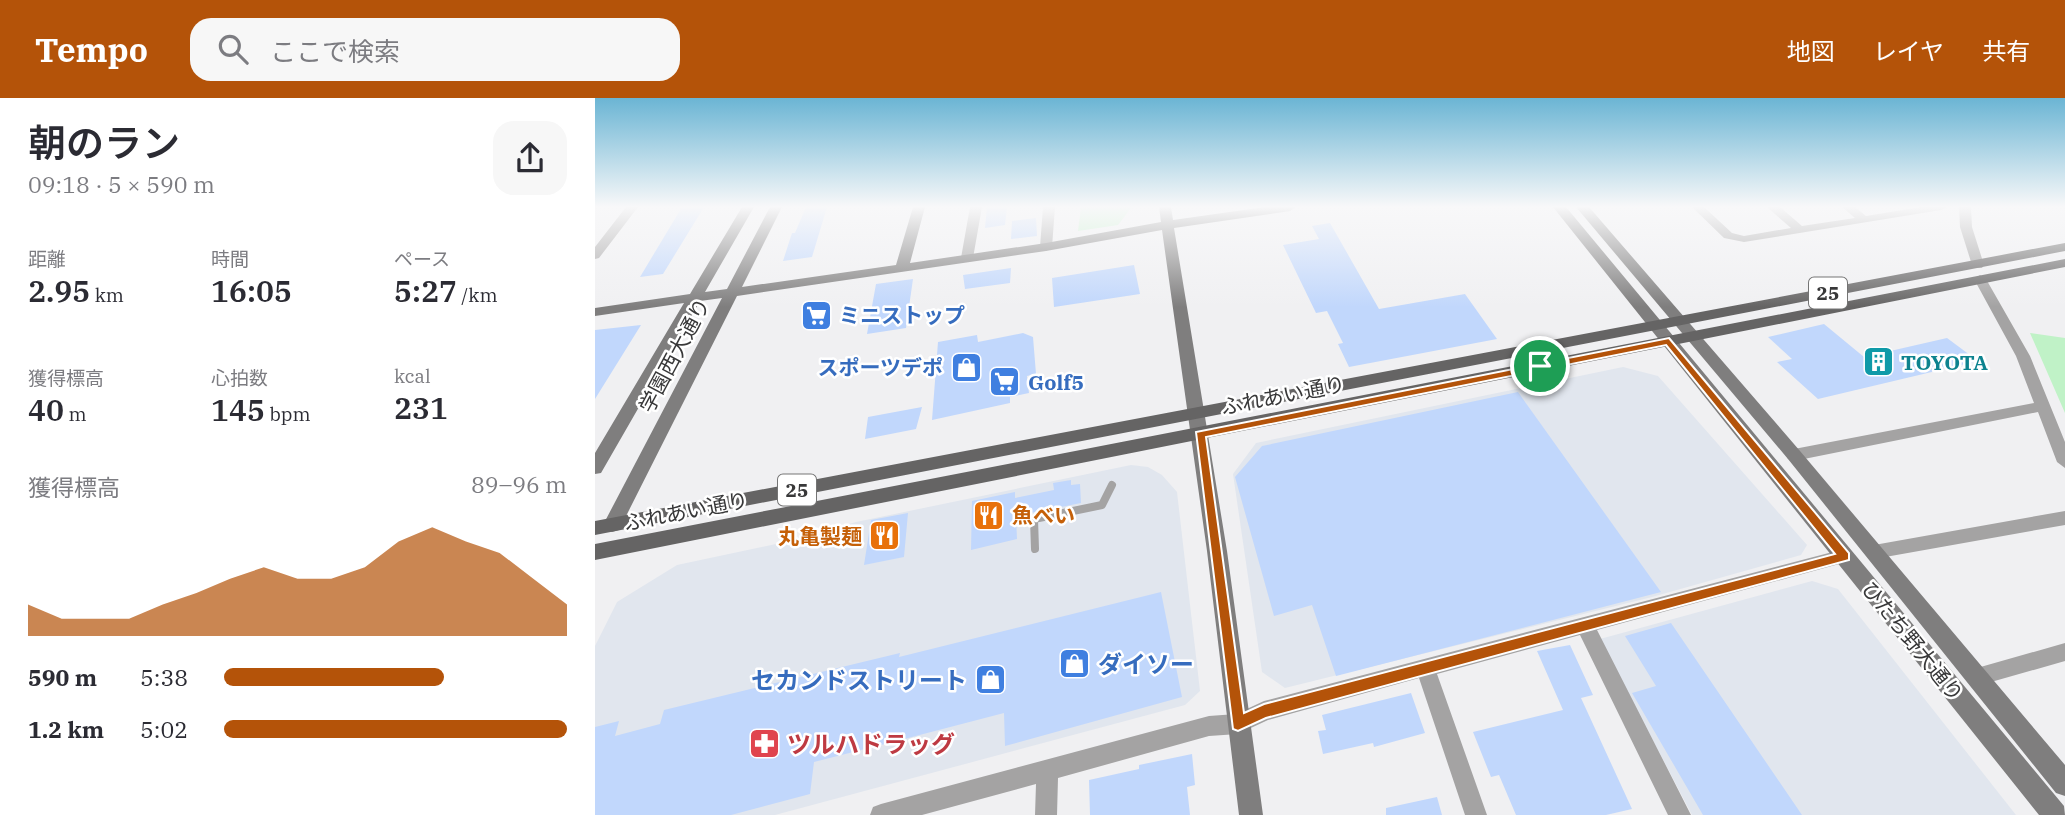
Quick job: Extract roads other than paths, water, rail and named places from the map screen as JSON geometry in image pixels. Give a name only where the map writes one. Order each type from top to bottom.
[{"type":"main road","name":"25","points":[[1979,272],[2065,247]]},
{"type":"main road","name":"25","points":[[1979,272],[2065,263]]},
{"type":"main road","name":"ふれあい通り","points":[[603,527],[1657,326],[1685,330],[1979,272]]},
{"type":"main road","name":"ふれあい通り","points":[[596,553],[1669,341],[1685,330]]},
{"type":"main road","points":[[596,553],[603,527]]},
{"type":"street","points":[[595,255],[606,240]]},
{"type":"street","name":"学園西大通り","points":[[595,468],[728,240]]},
{"type":"street","name":"学園西大通り","points":[[603,527],[759,240]]},
{"type":"street","points":[[901,268],[909,240]]},
{"type":"street","points":[[967,258],[970,240]]},
{"type":"street","points":[[1047,240],[1047,247]]},
{"type":"street","points":[[595,312],[1083,240]]},
{"type":"street","points":[[1170,240],[1198,413],[1251,815]]},
{"type":"street","name":"ひたち野大通り","points":[[1587,240],[2055,815]]},
{"type":"street","name":"ひたち野大通り","points":[[1609,240],[1794,455],[2065,784]]},
{"type":"street","points":[[1970,240],[1979,272],[2023,356],[2065,462]]},
{"type":"street","points":[[1794,455],[2043,406]]},
{"type":"street","points":[[1874,552],[2065,518]]},
{"type":"street","points":[[881,815],[1209,726],[1238,724],[1264,711],[1844,556]]},
{"type":"street","points":[[1585,626],[1680,815]]},
{"type":"street","points":[[1977,677],[2065,652]]},
{"type":"street","points":[[1426,669],[1476,815]]},
{"type":"street","points":[[1046,815],[1047,769]]},
{"type":"lane","points":[[1035,549],[1034,519],[1102,505],[1112,485]]},
{"type":"place","name":"ミニストップ","points":[[816,315]]},
{"type":"place","name":"TOYOTA","points":[[1878,362]]},
{"type":"place","name":"スポーツデポ","points":[[966,367]]},
{"type":"place","name":"Golf5","points":[[1005,382]]},
{"type":"place","name":"魚べい","points":[[989,515]]},
{"type":"place","name":"丸亀製麺","points":[[885,536]]},
{"type":"place","name":"ダイソー","points":[[1075,664]]},
{"type":"place","name":"セカンドストリート","points":[[990,680]]},
{"type":"place","name":"ツルハドラッグ","points":[[764,744]]}]
